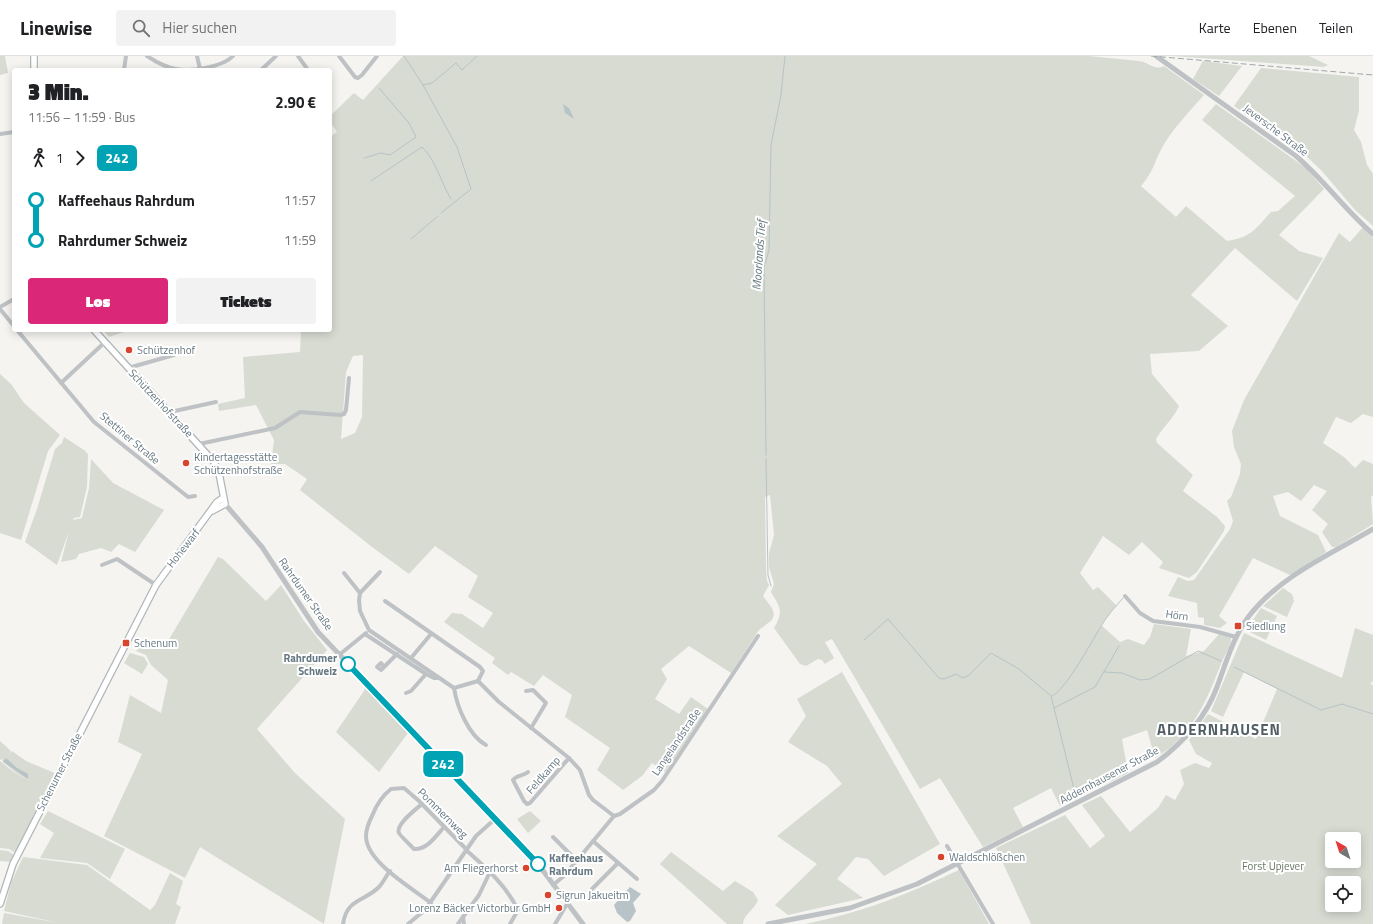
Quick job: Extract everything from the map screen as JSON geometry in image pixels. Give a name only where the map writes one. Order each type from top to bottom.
[{"type":"main road","points":[[34,56],[34,68]]},
{"type":"main road","name":"Schützenhofstraße","points":[[96,332],[199,444],[217,468],[223,498],[226,504]]},
{"type":"main road","name":"Hohewarf","points":[[126,643],[156,585],[212,511],[217,502],[223,498]]},
{"type":"main road","name":"Hohewarf","points":[[212,511],[226,504]]},
{"type":"main road","name":"Schenumer Straße","points":[[0,904],[13,864],[126,643]]},
{"type":"street","points":[[124,68],[126,56]]},
{"type":"street","points":[[147,56],[172,68]]},
{"type":"street","points":[[197,56],[200,68]]},
{"type":"street","points":[[204,68],[222,64],[233,56]]},
{"type":"street","points":[[263,68],[276,56]]},
{"type":"street","points":[[298,56],[307,68]]},
{"type":"street","points":[[339,56],[355,77],[358,78],[377,56]]},
{"type":"street","name":"Jeversche Straße","points":[[1156,56],[1296,156],[1312,171],[1350,213],[1373,234]]},
{"type":"street","points":[[222,64],[223,68]]},
{"type":"street","points":[[0,134],[12,132]]},
{"type":"street","points":[[12,300],[0,308],[12,323]]},
{"type":"street","name":"Stettiner Straße","points":[[19,332],[61,383],[105,431],[188,497],[195,496]]},
{"type":"street","points":[[61,383],[105,342]]},
{"type":"street","points":[[128,368],[174,354]]},
{"type":"street","points":[[199,444],[275,428],[300,412],[344,414],[346,410],[348,378]]},
{"type":"street","points":[[170,412],[216,402]]},
{"type":"street","name":"Rahrdumer Straße","points":[[226,504],[234,516],[262,546],[311,623],[339,655],[538,864],[583,924]]},
{"type":"street","name":"Addernhausener Straße","points":[[768,924],[820,914],[869,902],[917,884],[1157,762],[1176,748],[1193,730],[1206,711],[1236,637],[1249,616],[1278,587],[1373,529]]},
{"type":"street","points":[[102,565],[117,559],[156,585]]},
{"type":"street","points":[[380,572],[360,593],[360,611],[369,630],[454,688],[460,711],[476,736],[486,745]]},
{"type":"street","points":[[344,574],[360,593]]},
{"type":"street","name":"Hörn","points":[[1125,596],[1140,613],[1153,621],[1200,627],[1236,637]]},
{"type":"street","points":[[385,601],[480,667],[483,671],[478,681],[454,688]]},
{"type":"street","points":[[339,655],[369,630]]},
{"type":"street","points":[[365,634],[426,674],[434,678],[438,678]]},
{"type":"street","points":[[411,658],[431,634]]},
{"type":"street","name":"Langelandstraße","points":[[553,885],[614,816],[620,814],[654,790],[662,781],[758,636]]},
{"type":"street","points":[[384,667],[397,654]]},
{"type":"street","points":[[406,693],[411,691],[426,674]]},
{"type":"street","points":[[478,681],[499,702],[569,758],[580,770],[589,794],[593,800],[614,816]]},
{"type":"street","points":[[526,691],[532,690],[546,703],[530,728]]},
{"type":"street","name":"Feldkamp","points":[[528,772],[513,780],[527,804],[569,758]]},
{"type":"street","name":"Pommernweg","points":[[431,902],[378,862],[366,838],[367,826],[374,809],[388,791],[396,787],[404,788],[422,804],[511,894],[518,910],[510,924]]},
{"type":"street","points":[[422,804],[399,825],[399,834],[406,838],[414,849],[419,850],[427,846],[444,827]]},
{"type":"street","points":[[409,924],[425,910],[476,836],[496,819]]},
{"type":"street","points":[[553,837],[576,860]]},
{"type":"street","points":[[593,841],[636,879]]},
{"type":"street","points":[[947,846],[993,924]]},
{"type":"street","points":[[592,888],[618,863]]},
{"type":"street","points":[[343,924],[348,909],[356,900],[378,888],[390,871]]},
{"type":"street","points":[[458,924],[479,894],[490,872]]},
{"type":"street","points":[[554,924],[568,904]]},
{"type":"street","points":[[463,917],[464,924]]},
{"type":"green space","points":[[0,56],[5,56],[8,73],[0,75]]},
{"type":"green space","points":[[403,56],[1089,56],[1139,61],[1154,67],[1164,66],[1204,95],[1182,119],[1167,139],[1151,171],[1141,186],[1176,217],[1186,206],[1227,241],[1248,235],[1257,228],[1271,212],[1278,211],[1295,196],[1202,120],[1216,104],[1306,168],[1324,189],[1279,235],[1299,251],[1323,258],[1297,301],[1235,248],[1191,295],[1228,326],[1199,351],[1150,354],[1152,374],[1179,406],[1156,439],[1157,443],[1193,475],[1183,491],[1217,517],[1225,526],[1224,531],[1197,572],[1189,578],[1159,568],[1163,562],[1142,542],[1129,555],[1103,536],[1080,573],[1093,590],[1098,587],[1116,605],[1101,625],[1120,642],[1128,639],[1144,645],[1150,637],[1154,624],[1191,629],[1186,656],[1204,651],[1219,634],[1229,635],[1231,638],[1230,644],[1210,692],[1188,729],[1168,749],[1155,758],[1147,730],[1122,739],[1128,773],[1060,806],[1051,788],[1013,808],[1023,827],[983,847],[940,778],[920,789],[832,639],[825,642],[834,658],[825,664],[822,660],[818,659],[806,666],[800,664],[774,628],[779,617],[780,609],[771,592],[774,584],[769,567],[769,553],[774,535],[770,495],[765,497],[766,569],[767,581],[769,585],[763,596],[772,608],[774,614],[772,620],[759,630],[731,673],[689,646],[661,669],[667,679],[655,699],[679,714],[691,697],[708,709],[665,772],[652,763],[642,776],[623,790],[597,770],[610,748],[565,717],[572,695],[543,675],[534,686],[511,672],[508,675],[492,663],[495,658],[444,622],[452,613],[462,614],[483,628],[493,613],[468,597],[478,576],[435,546],[409,574],[300,490],[307,479],[285,464],[271,464],[274,440],[256,405],[219,411],[218,404],[245,398],[243,357],[300,352],[301,332],[332,332],[332,136],[337,132],[332,125],[332,114],[354,93],[363,100]],"holes":[[[363,355],[362,417],[355,433],[341,439],[346,372],[353,356]]]},
{"type":"green space","points":[[1173,56],[1309,56],[1328,65],[1324,67]]},
{"type":"green space","points":[[1203,61],[1242,66],[1219,96],[1193,79]]},
{"type":"green space","points":[[1261,68],[1359,77],[1359,111],[1354,130],[1361,142],[1367,165],[1373,174],[1373,226],[1355,210],[1321,170],[1305,155],[1234,106]]},
{"type":"green space","points":[[1363,227],[1373,238],[1373,417],[1363,414],[1351,423],[1336,417],[1323,443],[1344,457],[1355,468],[1363,460],[1373,464],[1373,495],[1371,497],[1373,524],[1336,547],[1332,547],[1322,532],[1328,524],[1312,510],[1327,491],[1314,485],[1301,501],[1288,492],[1273,496],[1280,516],[1318,535],[1326,552],[1290,575],[1253,558],[1219,616],[1227,623],[1220,628],[1204,625],[1204,618],[1198,617],[1197,603],[1168,596],[1178,577],[1188,581],[1194,580],[1230,529],[1233,521],[1227,501],[1231,497],[1240,474],[1241,464],[1234,447],[1232,431],[1244,400],[1339,233],[1350,242]]},
{"type":"green space","points":[[105,332],[124,332],[109,337]]},
{"type":"green space","points":[[0,374],[11,384],[24,403],[60,435],[48,451],[21,540],[0,533]]},
{"type":"green space","points":[[64,437],[88,454],[87,487],[80,517],[74,518],[73,520],[82,518],[89,488],[91,459],[113,483],[164,510],[135,552],[119,544],[111,552],[101,548],[79,554],[76,559],[61,562],[69,531],[57,565],[25,542],[37,509],[55,449],[62,443]]},
{"type":"green space","points":[[218,557],[223,559],[266,601],[281,585],[304,621],[327,650],[257,729],[295,773],[345,819],[324,924],[200,847],[185,878],[104,836],[142,754],[118,742],[130,695],[161,713],[168,680],[151,665],[146,655],[136,651],[147,640],[168,641]]},
{"type":"green space","points":[[1283,588],[1292,594],[1294,601],[1287,617],[1263,606]]},
{"type":"green space","points":[[1261,608],[1277,616],[1266,640],[1246,630]]},
{"type":"green space","name":"Forst Upjever","points":[[1355,628],[1373,635],[1373,681],[1370,684],[1373,685],[1373,924],[1031,924],[996,848],[1065,815],[1090,848],[1105,836],[1082,805],[1101,796],[1130,832],[1158,808],[1166,795],[1175,800],[1184,784],[1180,770],[1195,763],[1209,768],[1212,763],[1196,754],[1189,740],[1208,714],[1256,739],[1277,689],[1244,672],[1223,717],[1211,711],[1244,633],[1342,678]]},
{"type":"green space","points":[[130,653],[144,657],[148,664],[142,674],[124,663]]},
{"type":"green space","points":[[842,672],[940,844],[884,876],[868,859],[856,857],[837,879],[863,898],[788,915],[775,905],[817,864],[777,836],[842,784],[827,766],[788,742],[806,716],[797,699]]},
{"type":"green space","points":[[366,688],[408,733],[379,772],[336,732]]},
{"type":"green space","points":[[0,741],[11,751],[8,755],[12,751],[26,761],[57,774],[17,854],[9,849],[0,848],[0,761],[15,773],[32,782],[16,773],[2,761],[3,759],[0,760]]},
{"type":"green space","points":[[48,811],[125,849],[110,879],[87,863],[40,858],[54,833],[40,824]]},
{"type":"green space","points":[[530,811],[541,821],[528,833],[517,819]]},
{"type":"green space","points":[[0,850],[8,851],[16,856],[13,862],[0,861]]},
{"type":"green space","points":[[671,852],[723,891],[735,881],[753,892],[758,900],[745,918],[743,924],[727,924],[660,864]]},
{"type":"green space","points":[[23,857],[87,865],[150,910],[155,905],[170,873],[183,881],[176,904],[181,907],[175,924],[2,924],[4,913],[59,923],[4,911],[11,883]]},
{"type":"green space","points":[[959,870],[989,924],[805,924],[826,920],[884,902]]},
{"type":"shaded area","points":[[563,104],[569,108],[574,119],[565,113]]},
{"type":"shaded area","points":[[6,758],[17,768],[28,774],[28,779],[3,762]]},
{"type":"shaded area","points":[[630,887],[641,894],[633,903],[636,911],[630,921],[627,922],[617,913],[614,905]]},
{"type":"waterway","points":[[404,56],[423,85],[457,147],[471,189],[441,213]]},
{"type":"waterway","points":[[423,85],[432,83],[456,63],[462,70],[477,56]]},
{"type":"waterway","name":"Moorlands Tief","points":[[766,455],[764,267],[769,250],[771,145],[781,95],[785,56]]},
{"type":"waterway","points":[[364,158],[381,153],[390,155],[416,137],[409,123],[379,88]]},
{"type":"waterway","points":[[371,181],[422,147],[435,165],[451,199]]},
{"type":"waterway","points":[[411,239],[438,216]]},
{"type":"waterway","name":"Moorlands Tief","points":[[766,459],[768,575],[771,586]]},
{"type":"waterway","points":[[1052,696],[1071,676],[1105,620],[1123,598]]},
{"type":"waterway","points":[[864,640],[888,619],[939,678],[944,679],[956,674],[963,678],[968,676],[991,653],[1019,669],[1051,696],[1074,789]]},
{"type":"waterway","points":[[1054,708],[1095,687],[1119,646]]},
{"type":"waterway","points":[[1104,672],[1122,673],[1140,680],[1150,679],[1198,651],[1221,661]]},
{"type":"waterway","points":[[1234,667],[1321,710],[1342,704],[1373,714]]},
{"type":"railway","points":[[1151,56],[1373,75]]},
{"type":"bus line","name":"242","points":[[348,664],[458,778],[538,864]]},
{"type":"place","name":"Schützenhof","points":[[129,350]]},
{"type":"place","name":"Kindertagesstätte Schützenhofstraße","points":[[186,463]]},
{"type":"place","name":"Siedlung","points":[[1238,626]]},
{"type":"place","name":"Schenum","points":[[126,643]]},
{"type":"place","name":"Rahrdumer Schweiz","points":[[348,664]]},
{"type":"place","name":"Waldschlößchen","points":[[941,857]]},
{"type":"place","name":"Kaffeehaus Rahrdum","points":[[538,864]]},
{"type":"place","name":"Am Fliegerhorst","points":[[526,868]]},
{"type":"place","name":"Sigrun Jakueitm","points":[[548,895]]},
{"type":"place","name":"Lorenz Bäcker Victorbur GmbH","points":[[559,908]]},
{"type":"district","name":"ADDERNHAUSEN","points":[[1219,730]]}]
